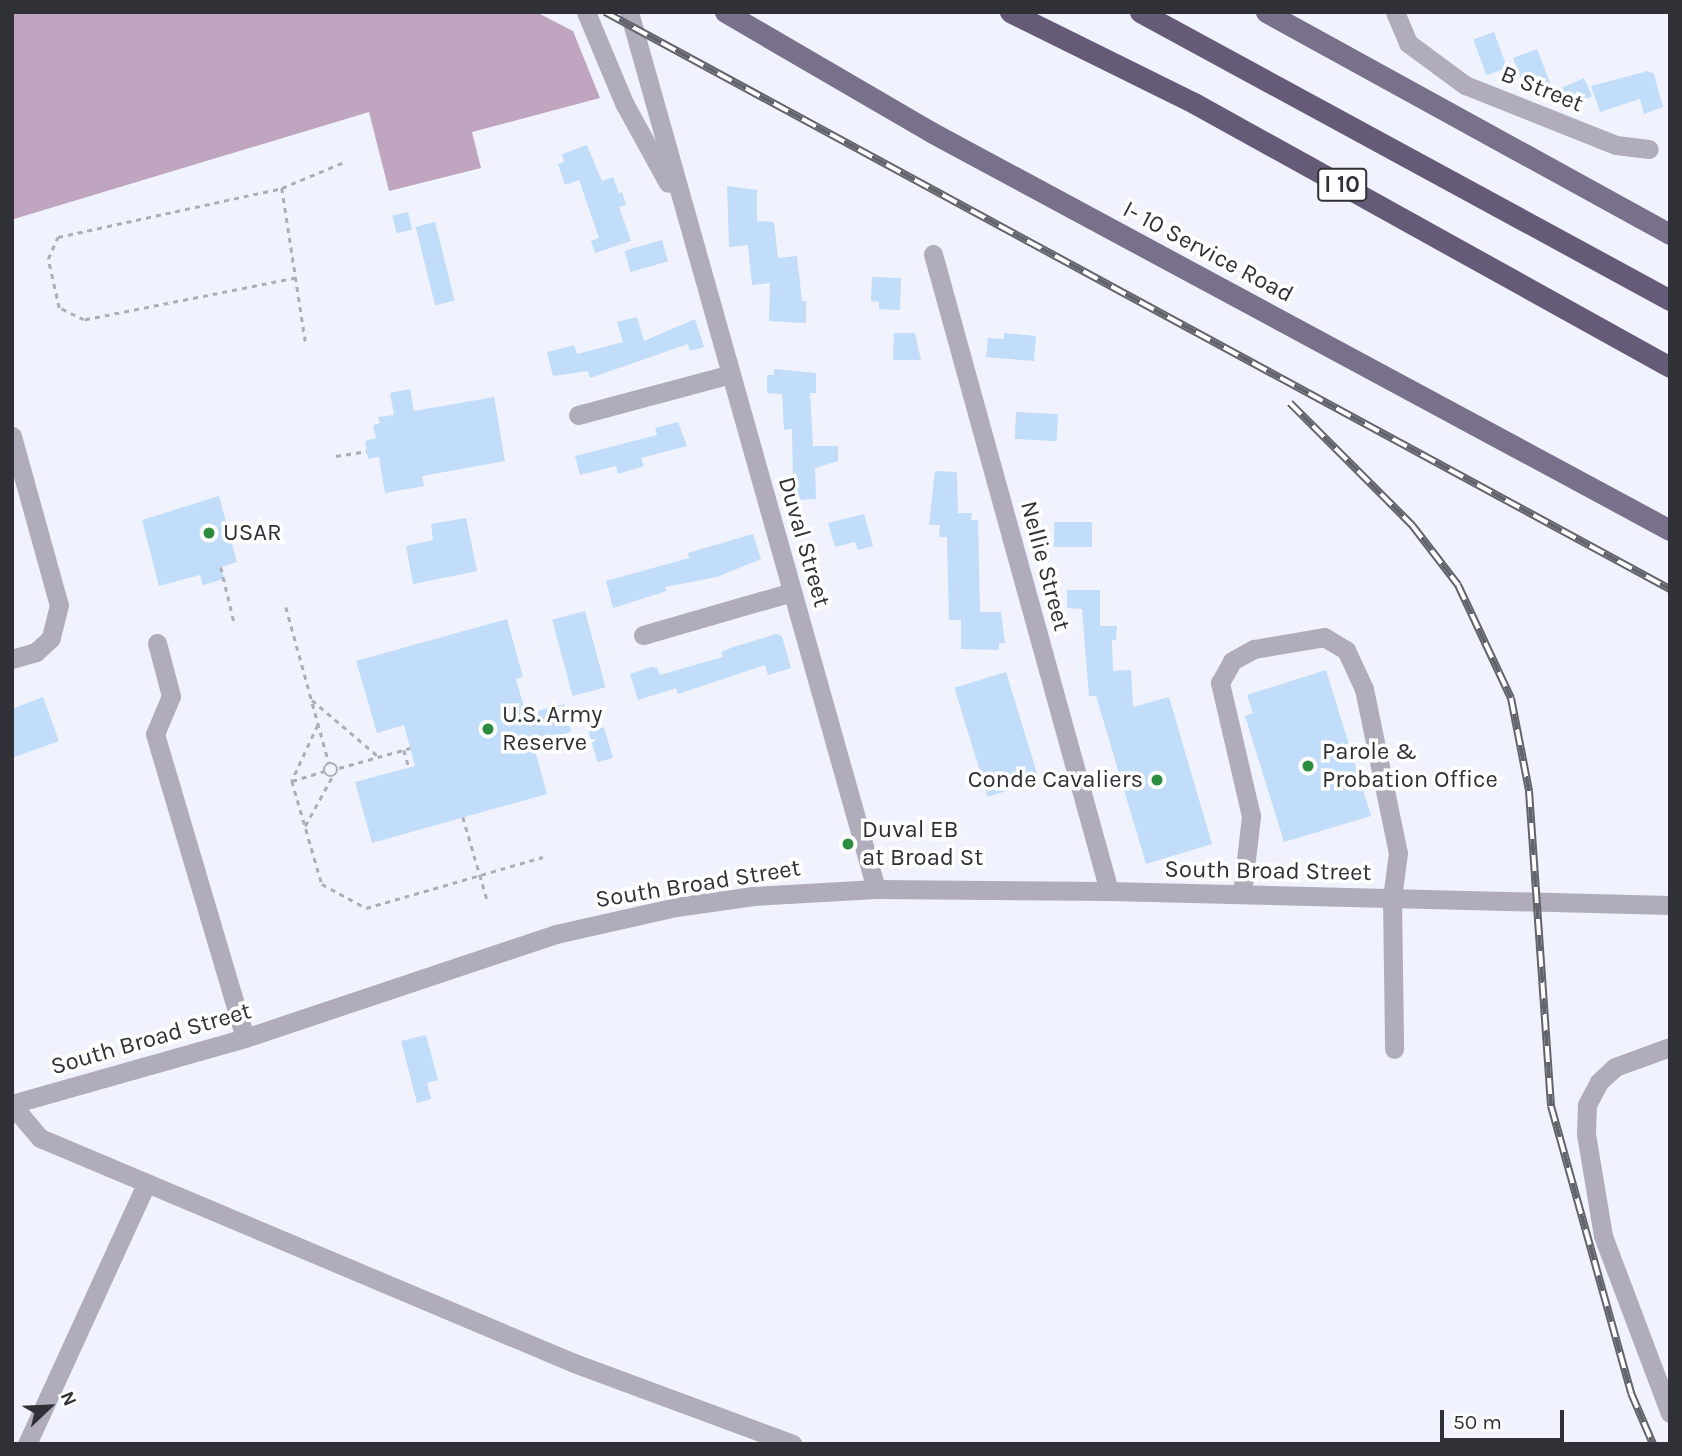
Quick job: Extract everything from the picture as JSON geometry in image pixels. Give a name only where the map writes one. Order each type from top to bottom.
[{"type":"highway","name":"I 10","points":[[1010,12],[1194,103],[1670,367]]},
{"type":"highway","name":"I 10","points":[[1140,12],[1670,300]]},
{"type":"main road","name":"I- 10 Service Road","points":[[725,12],[931,132],[1670,530]]},
{"type":"main road","points":[[1266,12],[1670,234]]},
{"type":"street","name":"Duval Street","points":[[586,12],[624,103],[683,208]]},
{"type":"street","name":"Duval Street","points":[[629,12],[876,889]]},
{"type":"street","name":"B Street","points":[[1395,12],[1408,43],[1424,58],[1465,85],[1616,145],[1648,149]]},
{"type":"street","name":"Nellie Street","points":[[933,254],[1110,891]]},
{"type":"street","points":[[578,415],[731,374]]},
{"type":"street","points":[[12,436],[59,605],[51,638],[36,652],[12,659]]},
{"type":"street","points":[[643,635],[792,592]]},
{"type":"street","points":[[1242,894],[1251,816],[1220,683],[1232,661],[1254,649],[1324,637],[1346,650],[1364,689],[1398,853],[1392,898],[1394,1049]]},
{"type":"street","points":[[157,643],[172,696],[155,734],[245,1038]]},
{"type":"street","name":"South Broad Street","points":[[12,1104],[245,1038],[470,960],[592,924],[753,896],[876,889],[1110,891],[1667,907]]},
{"type":"street","points":[[1670,1047],[1615,1067],[1599,1082],[1587,1105],[1586,1134],[1603,1236],[1670,1413]]},
{"type":"street","points":[[12,1104],[40,1138],[574,1363],[793,1444]]},
{"type":"street","points":[[27,1444],[146,1184]]},
{"type":"path","points":[[296,278],[84,320],[59,307],[48,259],[58,237],[282,188],[344,162]]},
{"type":"path","points":[[282,188],[306,344]]},
{"type":"path","points":[[336,456],[367,451]]},
{"type":"path","points":[[221,567],[234,622]]},
{"type":"path","points":[[286,607],[329,763],[339,768]]},
{"type":"path","points":[[311,699],[379,757]]},
{"type":"path","points":[[318,724],[292,781],[322,884],[366,908],[543,857]]},
{"type":"path","points":[[305,826],[339,768],[410,748]]},
{"type":"path","points":[[404,750],[409,767]]},
{"type":"path","points":[[292,781],[324,771],[329,763]]},
{"type":"path","points":[[324,771],[332,777]]},
{"type":"path","points":[[463,817],[487,899]]},
{"type":"shaded area","points":[[12,12],[536,12],[573,31],[600,98],[472,132],[481,168],[389,191],[369,112],[14,219]]},
{"type":"building","points":[[1494,32],[1507,68],[1486,75],[1473,40]]},
{"type":"building","points":[[1537,49],[1551,85],[1532,92],[1527,79],[1522,81],[1513,58]]},
{"type":"building","points":[[1648,71],[1654,74],[1663,107],[1644,114],[1640,99],[1600,112],[1591,86]]},
{"type":"building","points":[[1584,78],[1592,96],[1570,106],[1562,88]]},
{"type":"building","points":[[587,145],[602,181],[613,177],[619,193],[622,192],[626,205],[619,207],[631,241],[595,253],[591,241],[599,238],[579,180],[565,185],[558,164],[564,162],[562,154]]},
{"type":"building","points":[[727,186],[757,190],[757,221],[774,222],[778,258],[797,256],[802,301],[806,301],[806,323],[769,321],[770,283],[752,285],[748,245],[729,247]]},
{"type":"building","points":[[408,212],[412,230],[396,233],[392,216]]},
{"type":"building","points":[[435,222],[455,301],[435,305],[416,227]]},
{"type":"building","points":[[662,240],[668,261],[631,272],[625,251]]},
{"type":"building","points":[[872,277],[901,278],[900,310],[879,309],[879,302],[871,301]]},
{"type":"building","points":[[637,317],[644,341],[695,319],[704,347],[690,351],[688,344],[590,378],[588,371],[553,376],[547,352],[574,345],[577,354],[623,342],[617,322]]},
{"type":"building","points":[[894,333],[915,333],[921,360],[893,360]]},
{"type":"building","points":[[1004,333],[1036,336],[1034,361],[986,357],[988,338],[1004,339]]},
{"type":"building","points":[[774,369],[816,373],[816,393],[810,393],[813,446],[838,446],[838,461],[815,468],[816,499],[797,500],[793,491],[792,429],[784,430],[782,394],[767,393],[767,375],[774,375]]},
{"type":"building","points":[[410,389],[414,411],[494,397],[505,461],[422,476],[424,486],[385,493],[379,457],[368,459],[365,441],[376,438],[373,425],[380,423],[378,417],[394,415],[390,393]]},
{"type":"building","points":[[1016,412],[1058,414],[1057,441],[1015,439]]},
{"type":"building","points":[[678,422],[687,446],[641,458],[644,466],[618,474],[616,466],[580,475],[575,456],[657,435],[655,428]]},
{"type":"building","points":[[935,471],[957,472],[958,513],[972,513],[971,520],[978,520],[980,612],[1001,612],[1005,643],[999,643],[999,650],[961,649],[961,620],[949,620],[947,537],[939,537],[940,525],[929,525]]},
{"type":"building","points":[[219,496],[237,562],[221,567],[224,579],[203,585],[200,575],[159,586],[142,520]]},
{"type":"building","points":[[864,514],[873,546],[858,550],[855,542],[835,547],[828,523]]},
{"type":"building","points":[[466,518],[477,571],[413,584],[406,546],[433,540],[431,524]]},
{"type":"building","points":[[1054,522],[1092,522],[1092,547],[1054,547]]},
{"type":"building","points":[[753,534],[761,559],[717,577],[665,587],[667,591],[613,608],[606,581],[689,558],[688,553]]},
{"type":"building","name":"Conde Cavaliers","points":[[1067,590],[1100,590],[1100,626],[1117,626],[1116,640],[1112,640],[1113,671],[1131,670],[1133,707],[1169,697],[1212,844],[1146,864],[1096,696],[1089,696],[1082,609],[1067,608]]},
{"type":"building","points":[[585,611],[605,687],[573,696],[552,620]]},
{"type":"building","name":"U.S. Army Reserve","points":[[507,619],[523,677],[516,679],[526,714],[564,704],[571,732],[533,743],[547,794],[372,843],[355,782],[415,766],[404,725],[377,733],[356,661]]},
{"type":"building","points":[[776,634],[782,636],[791,668],[768,675],[765,665],[678,694],[676,688],[638,700],[630,674],[651,667],[657,668],[660,675],[723,657],[721,652]]},
{"type":"building","name":"Parole & Probation Office","points":[[1326,670],[1371,816],[1284,842],[1245,716],[1253,713],[1247,695]]},
{"type":"building","points":[[1006,672],[1039,781],[988,797],[954,688]]},
{"type":"building","points":[[43,697],[59,741],[12,758],[12,709]]},
{"type":"building","points":[[604,727],[613,758],[597,762],[589,731]]},
{"type":"building","points":[[426,1035],[438,1080],[427,1083],[431,1099],[417,1103],[401,1041]]},
{"type":"railway","points":[[605,12],[1670,589]]},
{"type":"railway","points":[[1290,403],[1412,525],[1458,585],[1511,698],[1529,791],[1551,1106],[1631,1393],[1653,1444]]},
{"type":"place","name":"USAR","points":[[209,533]]},
{"type":"place","name":"U.S. Army Reserve","points":[[488,729]]},
{"type":"place","name":"Parole & Probation Office","points":[[1308,766]]},
{"type":"place","name":"Conde Cavaliers","points":[[1157,780]]},
{"type":"place","name":"Duval EB at Broad St","points":[[848,844]]}]
